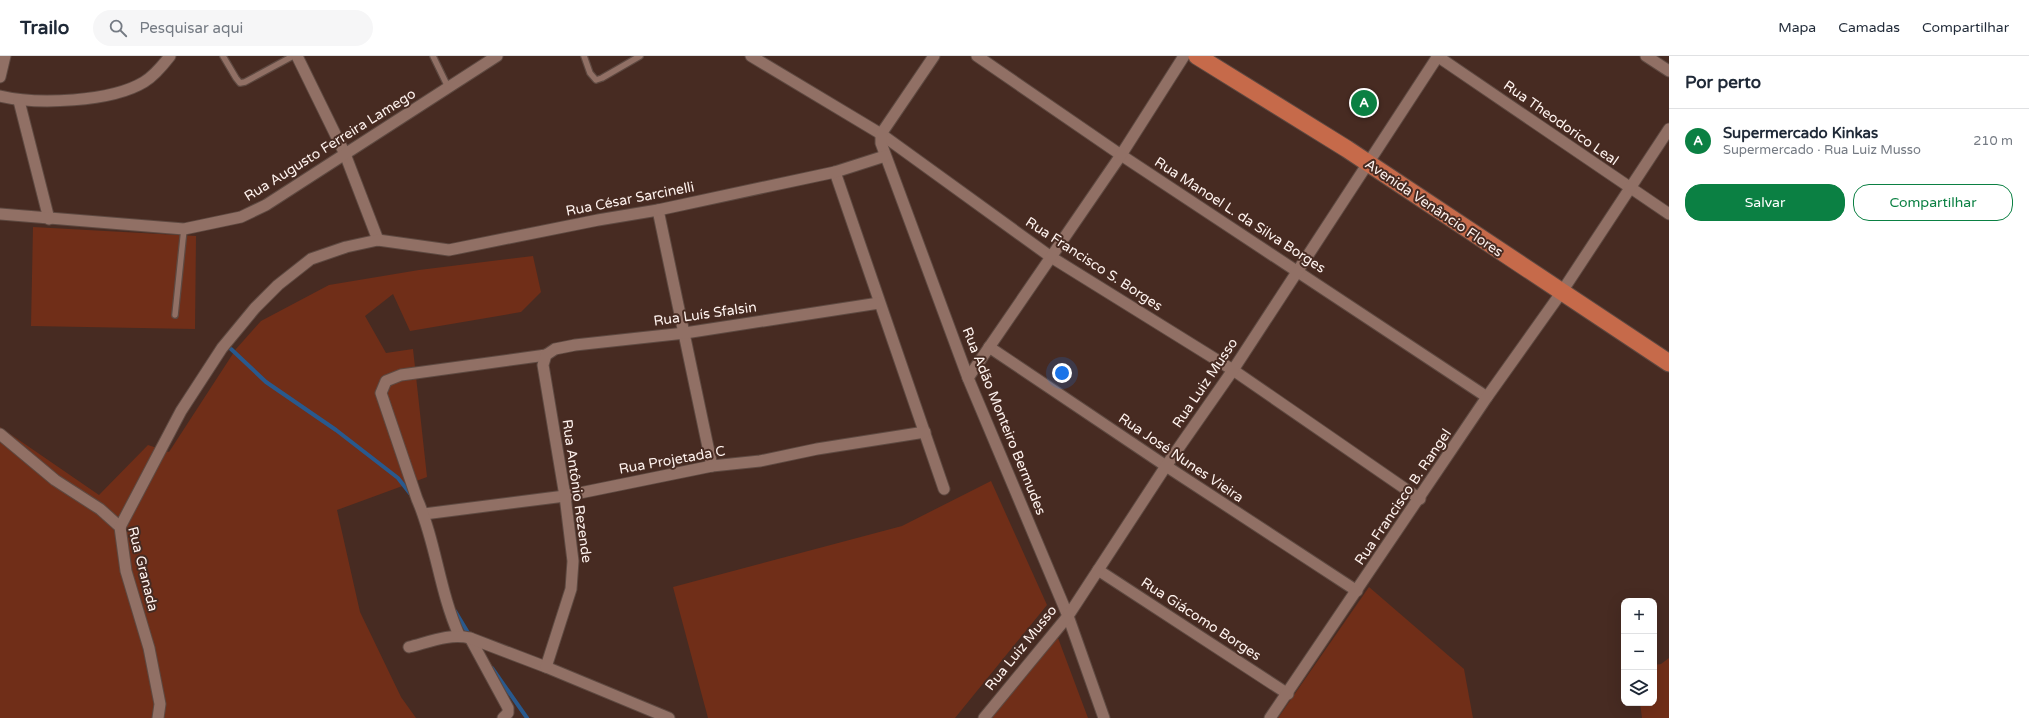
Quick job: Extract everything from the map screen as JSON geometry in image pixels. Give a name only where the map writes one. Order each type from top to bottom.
[{"type":"main road","name":"Avenida Venâncio Flores","points":[[1197,56],[1369,164],[1561,293],[1669,363]]},
{"type":"street","points":[[0,77],[5,56]]},
{"type":"street","points":[[0,96],[19,101],[58,100],[115,93],[144,82],[155,73],[170,56]]},
{"type":"street","points":[[120,527],[181,411],[222,348],[255,308],[278,285],[310,259],[333,251],[378,240],[345,154],[297,56]]},
{"type":"street","name":"Rua Augusto Ferreira Lamego","points":[[0,214],[49,219],[184,228],[241,217],[266,205],[497,56]]},
{"type":"street","name":"Rua Francisco S. Borges","points":[[751,56],[881,134],[1051,257],[1232,370],[1420,499]]},
{"type":"street","points":[[881,134],[934,56]]},
{"type":"street","name":"Rua Manoel L. da Silva Borges","points":[[977,56],[1120,155],[1487,397]]},
{"type":"street","points":[[968,378],[1120,155],[1184,56]]},
{"type":"street","name":"Rua Luiz Musso","points":[[984,718],[1068,616],[1166,466],[1232,370],[1369,164],[1438,56]]},
{"type":"street","name":"Rua Theodorico Leal","points":[[1438,56],[1669,214]]},
{"type":"street","points":[[1646,56],[1669,71]]},
{"type":"street","points":[[19,101],[49,219]]},
{"type":"street","name":"Rua Francisco B. Rangel","points":[[1270,718],[1288,694],[1420,499],[1487,397],[1561,293],[1631,189],[1669,129]]},
{"type":"street","name":"Rua Adão Monteiro Bermudes","points":[[881,134],[885,156],[968,378],[1068,616],[1104,718]]},
{"type":"street","name":"Rua César Sarcinelli","points":[[378,240],[449,250],[598,220],[658,210],[835,172],[885,156]]},
{"type":"street","points":[[835,172],[879,303],[926,432],[944,488]]},
{"type":"street","points":[[658,210],[712,466]]},
{"type":"street","name":"Rua Luís Sfalsin","points":[[506,713],[465,637],[442,589],[424,514],[417,498],[381,393],[386,381],[401,375],[544,360],[555,350],[575,345],[685,333],[879,303]]},
{"type":"street","name":"Rua José Nunes Vieira","points":[[989,347],[1166,466],[1357,591]]},
{"type":"street","name":"Rua Antônio Rezende","points":[[544,360],[565,496],[573,561],[571,589],[546,667]]},
{"type":"street","name":"Rua Projetada C","points":[[424,514],[565,496],[712,466],[760,462],[817,449],[926,432]]},
{"type":"street","name":"Rua Granada","points":[[0,434],[55,480],[100,509],[120,527],[126,571],[149,648],[160,704],[158,718]]},
{"type":"street","name":"Rua Giácomo Borges","points":[[1098,570],[1288,694]]},
{"type":"street","points":[[410,647],[465,637],[546,667],[669,718]]},
{"type":"street","points":[[160,704],[166,718]]},
{"type":"lane","points":[[224,56],[240,83],[245,82],[293,56]]},
{"type":"lane","points":[[433,56],[448,87]]},
{"type":"lane","points":[[584,56],[590,73],[596,80],[640,56]]},
{"type":"lane","points":[[175,315],[184,228]]},
{"type":"shaded area","points":[[33,227],[196,236],[195,329],[31,326]]},
{"type":"shaded area","points":[[533,256],[541,292],[521,312],[410,331],[393,294],[365,316],[386,353],[413,349],[427,477],[337,510],[360,612],[401,697],[416,718],[0,718],[0,427],[99,495],[148,445],[169,452],[236,349],[261,321],[329,285],[419,270]]},
{"type":"shaded area","points":[[991,481],[1047,605],[955,718],[708,718],[673,587],[902,526]]},
{"type":"shaded area","points":[[1369,587],[1464,669],[1473,718],[1278,718]]},
{"type":"shaded area","points":[[1055,630],[1088,718],[985,718]]},
{"type":"shaded area","points":[[1669,658],[1669,718],[1642,718],[1640,706],[1657,706],[1657,665],[1661,664]]},
{"type":"waterway","points":[[231,349],[266,382],[336,430],[398,478],[412,496]]},
{"type":"waterway","points":[[455,611],[470,636]]},
{"type":"waterway","points":[[492,668],[527,718]]},
{"type":"place","name":"Supermercado Kinkas","points":[[1364,103]]}]
